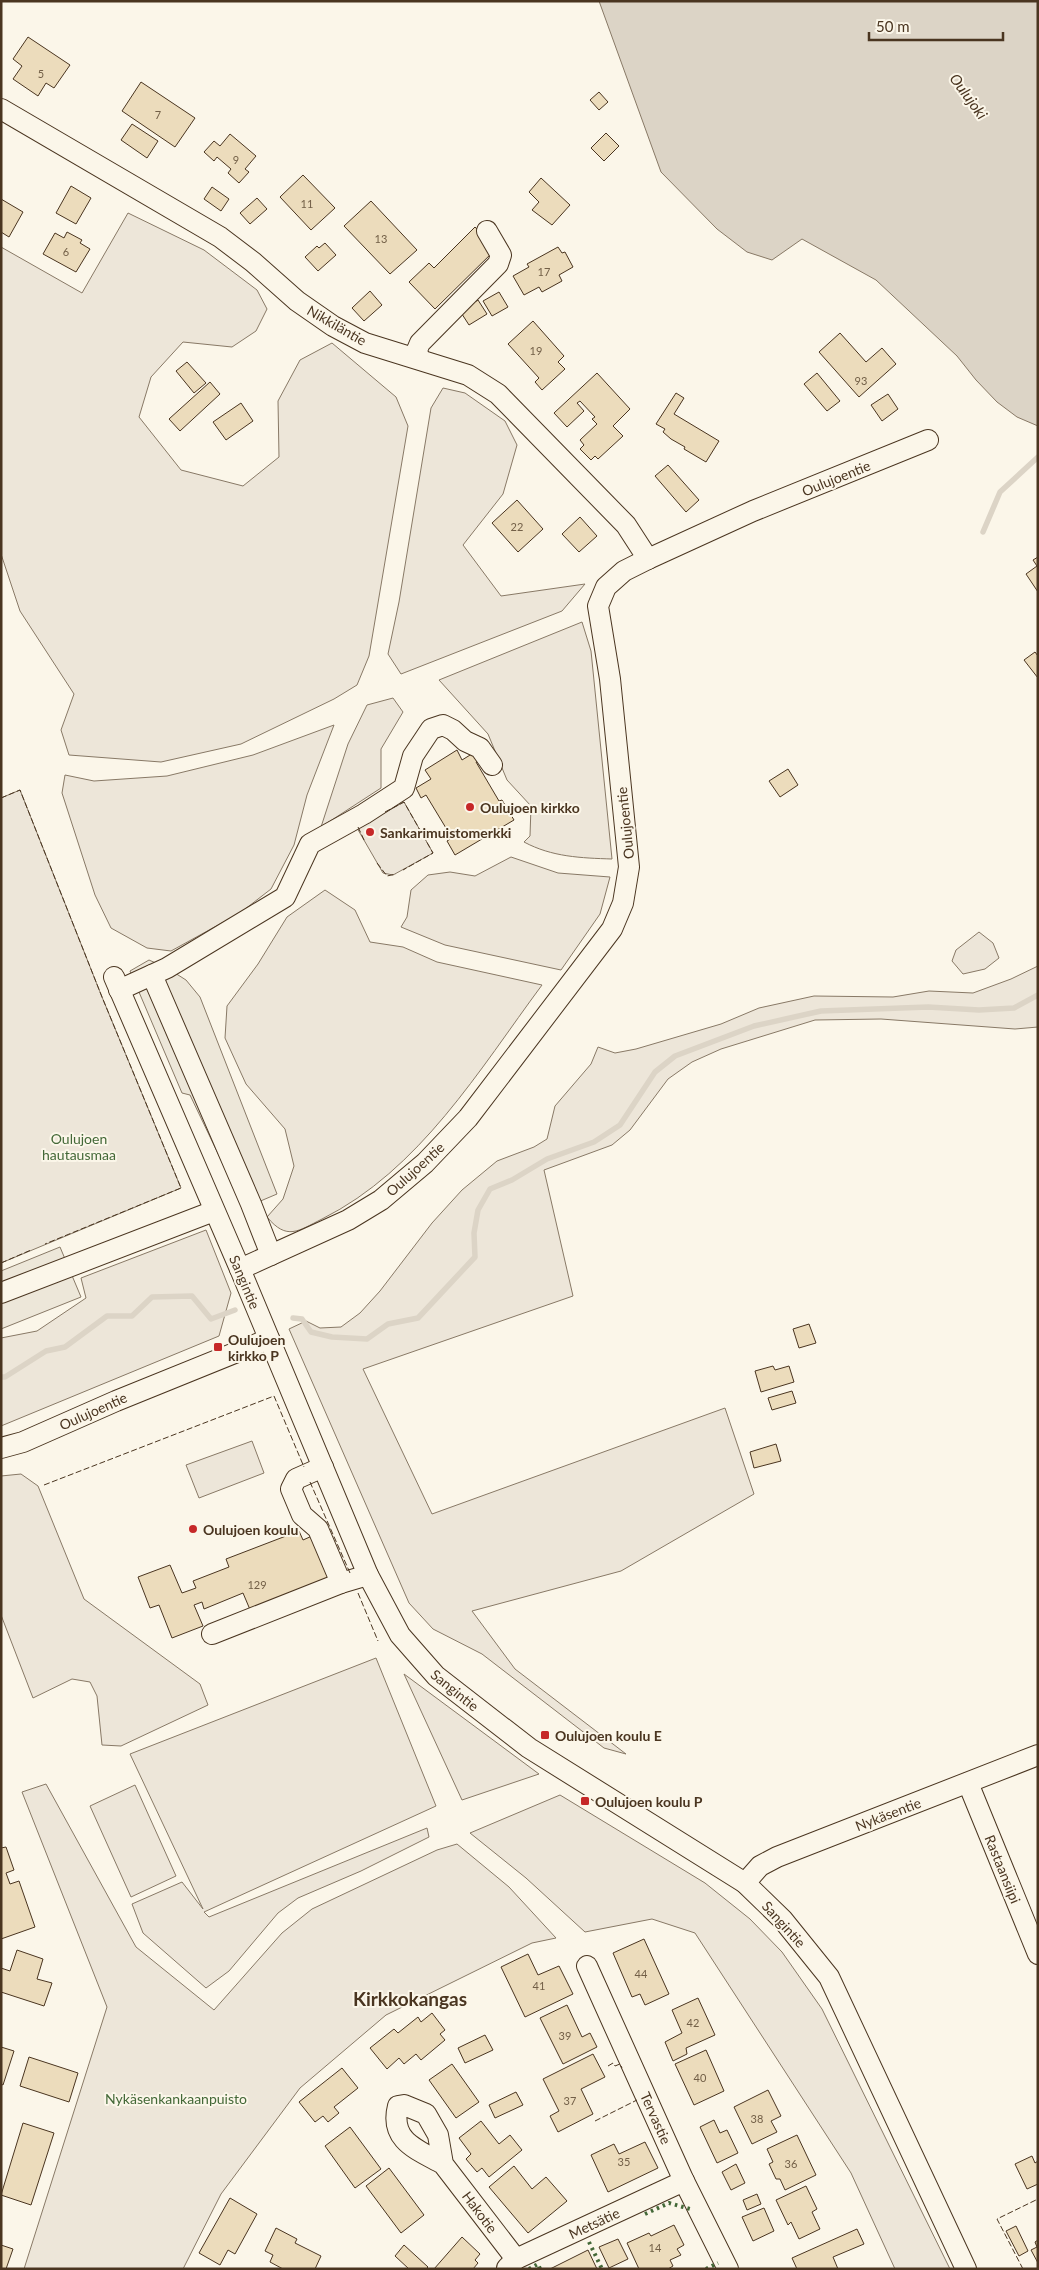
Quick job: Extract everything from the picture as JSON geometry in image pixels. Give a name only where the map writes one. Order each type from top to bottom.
[{"type":"street","name":"Nikkiläntie","points":[[1,109],[220,238],[253,262],[297,302],[333,326],[365,343],[468,375],[498,394],[626,525],[648,559]]},
{"type":"street","points":[[418,358],[417,350],[420,343],[498,264],[501,255],[486,231]]},
{"type":"street","name":"Oulujoentie","points":[[240,1269],[348,1220],[381,1200],[425,1163],[468,1118],[612,929],[623,903],[629,868],[610,679],[598,606],[606,587],[624,571],[753,511],[928,440]]},
{"type":"street","points":[[271,1255],[252,1204],[152,975],[285,897],[310,844],[364,814],[404,788],[414,756],[430,729],[443,725],[453,730],[465,740],[480,748],[492,765]]},
{"type":"street","name":"Sangintie","points":[[152,975],[116,983],[240,1269],[368,1575],[400,1635],[436,1676],[529,1748],[745,1883],[783,1920],[829,1977],[966,2269]]},
{"type":"street","points":[[1,1293],[214,1211]]},
{"type":"street","name":"Oulujoentie","points":[[1,1448],[22,1442],[116,1401],[269,1339]]},
{"type":"street","points":[[323,1467],[296,1479],[291,1490],[302,1515],[318,1529],[341,1583]]},
{"type":"street","points":[[212,1634],[341,1583],[368,1575]]},
{"type":"street","name":"Nykäsentie","points":[[745,1883],[760,1866],[777,1856],[1038,1755]]},
{"type":"street","name":"Rastaansiipi","points":[[968,1783],[1038,1954]]},
{"type":"street","name":"Tervastie","points":[[587,1966],[684,2181],[728,2269]]},
{"type":"street","name":"Hakotie","points":[[443,2164],[511,2264]]},
{"type":"street","name":"Metsätie","points":[[511,2264],[684,2181]]},
{"type":"green space","points":[[128,213],[204,250],[257,290],[267,309],[256,331],[232,347],[183,342],[151,377],[139,417],[181,470],[243,486],[279,457],[278,401],[300,360],[332,343],[396,397],[408,426],[369,656],[357,685],[334,699],[241,744],[161,762],[69,755],[61,730],[74,694],[20,611],[1,554],[1,247],[82,293]]},
{"type":"green space","points":[[443,388],[465,393],[505,421],[517,445],[503,494],[463,545],[501,596],[585,584],[562,611],[401,674],[388,654],[399,602],[431,408]]},
{"type":"green space","points":[[582,622],[591,651],[612,859],[556,854],[524,842],[530,836],[531,806],[507,780],[488,734],[439,680]]},
{"type":"green space","points":[[393,698],[403,712],[381,749],[381,788],[321,827],[348,744],[367,705]]},
{"type":"green space","points":[[334,725],[307,795],[294,845],[271,889],[240,913],[171,951],[147,948],[111,928],[95,895],[62,793],[65,775],[94,781],[167,776],[253,755]]},
{"type":"green space","name":"Oulujoen hautausmaa","points":[[20,790],[102,997],[181,1188],[1,1263],[1,798]]},
{"type":"green space","points":[[404,802],[433,853],[393,875],[383,873],[357,828]]},
{"type":"green space","points":[[511,857],[558,873],[610,877],[600,914],[561,970],[445,945],[401,927],[407,917],[411,890],[428,875],[450,872],[475,876]]},
{"type":"green space","points":[[325,890],[355,910],[370,942],[403,947],[437,962],[542,985],[471,1083],[418,1146],[389,1174],[357,1198],[322,1219],[293,1232],[281,1229],[267,1217],[283,1199],[294,1166],[285,1129],[246,1084],[225,1038],[227,1006],[258,964],[287,917]]},
{"type":"green space","points":[[979,932],[993,943],[999,958],[985,969],[963,974],[952,961],[956,950]]},
{"type":"green space","points":[[1038,966],[1038,1027],[1015,1029],[881,1019],[815,1020],[721,1049],[692,1062],[668,1079],[630,1130],[612,1145],[544,1170],[573,1296],[363,1369],[432,1514],[725,1408],[754,1494],[621,1571],[472,1611],[515,1669],[626,1754],[604,1748],[482,1654],[433,1629],[409,1603],[289,1329],[306,1321],[320,1328],[341,1327],[360,1313],[380,1291],[432,1223],[462,1190],[497,1161],[534,1147],[547,1139],[555,1106],[591,1064],[598,1047],[615,1053],[636,1049],[721,1024],[759,1008],[814,996],[893,997],[929,991],[973,993],[1011,979]]},
{"type":"green space","points":[[206,1230],[231,1293],[219,1336],[1,1426],[1,1338],[37,1331],[86,1298],[81,1278]]},
{"type":"green space","points":[[252,1441],[264,1473],[199,1498],[186,1465]]},
{"type":"green space","points":[[21,1474],[38,1486],[84,1599],[200,1684],[208,1705],[121,1746],[102,1745],[97,1696],[90,1682],[72,1679],[33,1698],[1,1615],[1,1476]]},
{"type":"green space","points":[[376,1658],[436,1806],[204,1912],[209,1917],[427,1828],[429,1837],[361,1871],[298,1898],[278,1913],[229,1971],[206,1988],[143,1933],[132,1904],[182,1882],[203,1909],[130,1754]]},
{"type":"green space","points":[[404,1674],[539,1774],[462,1800]]},
{"type":"green space","name":"Nykäsenkankaanpuisto","points":[[46,1784],[136,1947],[214,2010],[282,1933],[312,1909],[437,1850],[457,1844],[509,1887],[556,1938],[532,1943],[386,2015],[300,2088],[221,2194],[183,2269],[24,2269],[107,2007],[22,1792]]},
{"type":"green space","points":[[135,1785],[176,1876],[131,1897],[90,1806]]},
{"type":"green space","points":[[560,1795],[705,1883],[750,1919],[782,1952],[822,2009],[950,2269],[895,2269],[851,2173],[695,1933],[652,1919],[585,1932],[526,1878],[470,1833]]},
{"type":"shaded area","points":[[149,960],[167,968],[186,980],[200,997],[277,1194],[244,1208],[190,1095],[182,1093],[130,971]]},
{"type":"shaded area","points":[[60,1247],[81,1297],[1,1329],[1,1271]]},
{"type":"water","name":"Oulujoki","points":[[599,1],[1038,1],[1038,426],[1017,417],[997,402],[957,356],[876,280],[802,239],[772,260],[747,252],[717,229],[661,172]]},
{"type":"building","points":[[28,37],[70,65],[54,88],[46,83],[38,96],[13,79],[22,66],[13,59]]},
{"type":"building","points":[[141,82],[195,118],[175,147],[122,111]]},
{"type":"building","points":[[599,92],[608,102],[599,110],[590,100]]},
{"type":"building","points":[[132,124],[158,141],[147,158],[121,140]]},
{"type":"building","points":[[606,133],[619,146],[604,161],[591,148]]},
{"type":"building","points":[[230,134],[256,156],[245,169],[249,172],[239,183],[228,173],[231,169],[217,157],[214,161],[204,152],[214,141],[220,146]]},
{"type":"building","points":[[303,175],[335,208],[311,230],[280,197]]},
{"type":"building","points":[[541,178],[570,205],[552,225],[532,210],[539,202],[529,192]]},
{"type":"building","points":[[71,186],[91,198],[76,224],[56,213]]},
{"type":"building","points":[[212,187],[229,199],[221,211],[204,199]]},
{"type":"building","points":[[257,198],[267,209],[250,224],[240,213]]},
{"type":"building","points":[[1,199],[23,212],[9,237],[1,232]]},
{"type":"building","points":[[371,201],[417,250],[390,274],[344,226]]},
{"type":"building","points":[[475,227],[496,249],[435,309],[409,282],[429,263],[434,268]]},
{"type":"building","points":[[67,232],[82,240],[80,243],[90,249],[76,272],[43,254],[55,233],[64,238]]},
{"type":"building","points":[[325,243],[336,255],[318,271],[305,257],[317,246],[319,248]]},
{"type":"building","points":[[558,247],[562,253],[565,252],[573,267],[559,275],[562,281],[542,292],[539,287],[524,295],[513,276],[529,267],[527,264]]},
{"type":"building","points":[[370,291],[382,305],[364,321],[352,308]]},
{"type":"building","points":[[499,292],[508,307],[492,316],[483,301]]},
{"type":"building","points":[[478,300],[487,314],[469,325],[460,311]]},
{"type":"building","points":[[533,321],[564,356],[558,362],[565,369],[542,390],[535,382],[539,378],[508,344]]},
{"type":"building","points":[[840,333],[866,362],[882,348],[896,364],[859,397],[819,352]]},
{"type":"building","points":[[187,362],[206,383],[194,393],[176,371]]},
{"type":"building","points":[[597,373],[630,409],[613,426],[623,436],[598,459],[595,456],[591,460],[580,449],[584,445],[580,440],[597,424],[592,419],[595,417],[580,401],[577,403],[584,411],[567,427],[554,413]]},
{"type":"building","points":[[817,373],[840,401],[827,411],[804,384]]},
{"type":"building","points":[[210,382],[220,394],[180,431],[169,419]]},
{"type":"building","points":[[676,393],[684,398],[674,414],[719,441],[706,462],[684,449],[685,447],[663,432],[665,429],[656,424]]},
{"type":"building","points":[[888,394],[898,409],[882,421],[871,405]]},
{"type":"building","points":[[241,403],[253,421],[226,440],[213,422]]},
{"type":"building","points":[[668,465],[699,500],[686,512],[655,476]]},
{"type":"building","points":[[517,500],[543,529],[518,552],[492,523]]},
{"type":"building","points":[[580,517],[597,536],[579,552],[562,534]]},
{"type":"building","points":[[1038,557],[1038,592],[1026,574],[1037,566],[1033,560]]},
{"type":"building","points":[[1035,652],[1038,656],[1038,678],[1024,660]]},
{"type":"building","name":"Oulujoen kirkko","points":[[457,750],[462,760],[475,752],[480,760],[476,762],[499,801],[502,800],[514,820],[455,855],[447,841],[452,838],[426,795],[421,798],[416,788],[431,779],[425,770]]},
{"type":"building","points":[[788,769],[798,785],[780,797],[769,781]]},
{"type":"building","points":[[809,1324],[816,1343],[799,1348],[793,1329]]},
{"type":"building","points":[[773,1366],[775,1370],[789,1366],[794,1382],[761,1392],[755,1371]]},
{"type":"building","points":[[792,1391],[796,1403],[772,1410],[768,1398]]},
{"type":"building","points":[[776,1444],[781,1461],[754,1468],[750,1452]]},
{"type":"building","points":[[299,1531],[303,1540],[312,1536],[330,1581],[251,1612],[243,1593],[204,1609],[202,1602],[194,1605],[203,1626],[172,1638],[159,1605],[150,1608],[138,1577],[170,1565],[182,1593],[196,1588],[193,1581],[229,1567],[226,1559]]},
{"type":"building","points":[[6,1847],[14,1870],[6,1873],[10,1884],[19,1881],[35,1927],[1,1939],[1,1848]]},
{"type":"building","points":[[644,1939],[669,1994],[645,2005],[640,1994],[632,1997],[613,1953]]},
{"type":"building","points":[[17,1950],[43,1959],[37,1979],[52,1983],[44,2006],[1,1992],[1,1968],[10,1971]]},
{"type":"building","points":[[528,1954],[538,1975],[559,1966],[573,1994],[525,2017],[501,1967]]},
{"type":"building","points":[[698,1998],[715,2035],[686,2048],[687,2054],[673,2061],[665,2042],[682,2033],[672,2010]]},
{"type":"building","points":[[567,2005],[582,2037],[590,2033],[597,2047],[563,2064],[540,2018]]},
{"type":"building","points":[[432,2013],[445,2030],[440,2034],[445,2040],[421,2060],[416,2054],[404,2064],[399,2058],[387,2069],[370,2048],[394,2029],[398,2033],[418,2017],[421,2022]]},
{"type":"building","points":[[485,2035],[493,2050],[465,2063],[458,2048]]},
{"type":"building","points":[[1,2047],[14,2051],[3,2085],[1,2084]]},
{"type":"building","points":[[706,2050],[724,2091],[694,2105],[675,2064]]},
{"type":"building","points":[[593,2054],[605,2077],[581,2089],[593,2114],[558,2132],[550,2116],[559,2111],[543,2079]]},
{"type":"building","points":[[29,2057],[78,2073],[69,2102],[20,2086]]},
{"type":"building","points":[[452,2064],[479,2102],[456,2118],[429,2080]]},
{"type":"building","points":[[342,2068],[358,2088],[334,2107],[339,2113],[328,2122],[323,2116],[315,2122],[299,2102]]},
{"type":"building","points":[[768,2090],[781,2116],[771,2121],[777,2132],[752,2144],[734,2107]]},
{"type":"building","points":[[516,2092],[523,2105],[495,2118],[489,2105]]},
{"type":"building","points":[[714,2120],[720,2133],[727,2130],[738,2153],[717,2163],[700,2127]]},
{"type":"building","points":[[481,2121],[499,2144],[510,2135],[522,2150],[489,2177],[482,2168],[477,2172],[466,2159],[471,2154],[459,2138]]},
{"type":"building","points":[[23,2123],[54,2133],[31,2205],[1,2195]]},
{"type":"building","points":[[350,2127],[381,2169],[355,2188],[325,2146]]},
{"type":"building","points":[[797,2135],[816,2175],[785,2190],[780,2179],[776,2179],[769,2164],[773,2162],[767,2149]]},
{"type":"building","points":[[645,2142],[658,2168],[608,2192],[591,2155],[614,2144],[619,2154]]},
{"type":"building","points":[[1032,2156],[1035,2163],[1038,2161],[1038,2184],[1027,2189],[1015,2164]]},
{"type":"building","points":[[736,2164],[745,2183],[731,2190],[722,2172]]},
{"type":"building","points":[[514,2166],[532,2189],[546,2177],[567,2201],[528,2233],[489,2187]]},
{"type":"building","points":[[389,2168],[424,2215],[401,2233],[366,2186]]},
{"type":"building","points":[[806,2186],[817,2209],[812,2212],[820,2229],[799,2239],[791,2222],[788,2225],[776,2200]]},
{"type":"building","points":[[757,2194],[761,2204],[747,2210],[743,2200]]},
{"type":"building","points":[[230,2198],[257,2214],[235,2254],[228,2250],[220,2265],[199,2253]]},
{"type":"building","points":[[764,2208],[774,2231],[753,2241],[742,2217]]},
{"type":"building","points":[[674,2225],[684,2245],[677,2249],[681,2255],[670,2260],[673,2266],[668,2269],[639,2269],[627,2243],[649,2233],[651,2236]]},
{"type":"building","points":[[1016,2226],[1028,2251],[1019,2256],[1006,2231]]},
{"type":"building","points":[[276,2228],[297,2239],[295,2243],[321,2256],[315,2269],[283,2269],[270,2262],[273,2255],[265,2251]]},
{"type":"building","points":[[857,2229],[864,2244],[833,2257],[838,2269],[797,2269],[792,2258]]},
{"type":"building","points":[[462,2237],[480,2254],[475,2260],[478,2263],[473,2269],[434,2269]]},
{"type":"building","points":[[618,2239],[628,2259],[609,2268],[599,2247]]},
{"type":"building","points":[[1038,2240],[1038,2263],[1031,2250],[1037,2247],[1035,2242]]},
{"type":"building","points":[[1,2245],[13,2249],[6,2269],[1,2269]]},
{"type":"building","points":[[404,2245],[428,2267],[426,2269],[409,2269],[395,2256]]},
{"type":"building","points":[[588,2250],[597,2269],[550,2269]]},
{"type":"waterway","points":[[983,532],[1000,492],[1038,457]]},
{"type":"waterway","points":[[293,1318],[302,1319],[311,1332],[332,1337],[367,1339],[388,1324],[418,1318],[475,1257],[474,1233],[478,1210],[490,1189],[512,1180],[547,1159],[594,1142],[620,1125],[655,1072],[675,1056],[754,1026],[821,1011],[928,1007],[979,1010],[1014,1008],[1038,995]]},
{"type":"waterway","points":[[1,1377],[5,1377],[46,1351],[65,1347],[107,1316],[132,1316],[152,1297],[192,1296],[211,1319],[235,1310]]},
{"type":"hedge","points":[[645,2214],[669,2203],[690,2209]]},
{"type":"hedge","points":[[589,2242],[602,2269]]},
{"type":"hedge","points":[[706,2269],[718,2263]]},
{"type":"hedge","points":[[529,2269],[538,2264],[540,2269]]},
{"type":"fence","points":[[1,798],[20,790],[102,997],[181,1188],[45,1244]]},
{"type":"fence","points":[[385,812],[404,802],[433,853],[403,870]]},
{"type":"fence","points":[[358,827],[365,842]]},
{"type":"fence","points":[[377,863],[387,876],[396,874]]},
{"type":"fence","points":[[1,1263],[31,1250]]},
{"type":"fence","points":[[44,1485],[274,1396],[304,1467]]},
{"type":"fence","points":[[310,1482],[350,1573]]},
{"type":"fence","points":[[358,1593],[378,1641]]},
{"type":"fence","points":[[608,2066],[613,2063],[615,2066],[620,2064],[622,2068]]},
{"type":"fence","points":[[595,2121],[637,2100]]},
{"type":"fence","points":[[1023,2269],[997,2219],[1038,2199]]},
{"type":"place","name":"Oulujoen kirkko","points":[[470,807]]},
{"type":"place","name":"Sankarimuistomerkki","points":[[370,832]]},
{"type":"place","name":"Oulujoen kirkko P","points":[[218,1347]]},
{"type":"place","name":"Oulujoen koulu","points":[[193,1529]]},
{"type":"place","name":"Oulujoen koulu E","points":[[545,1735]]},
{"type":"place","name":"Oulujoen koulu P","points":[[585,1801]]},
{"type":"district","name":"Kirkkokangas","points":[[410,1998]]}]
